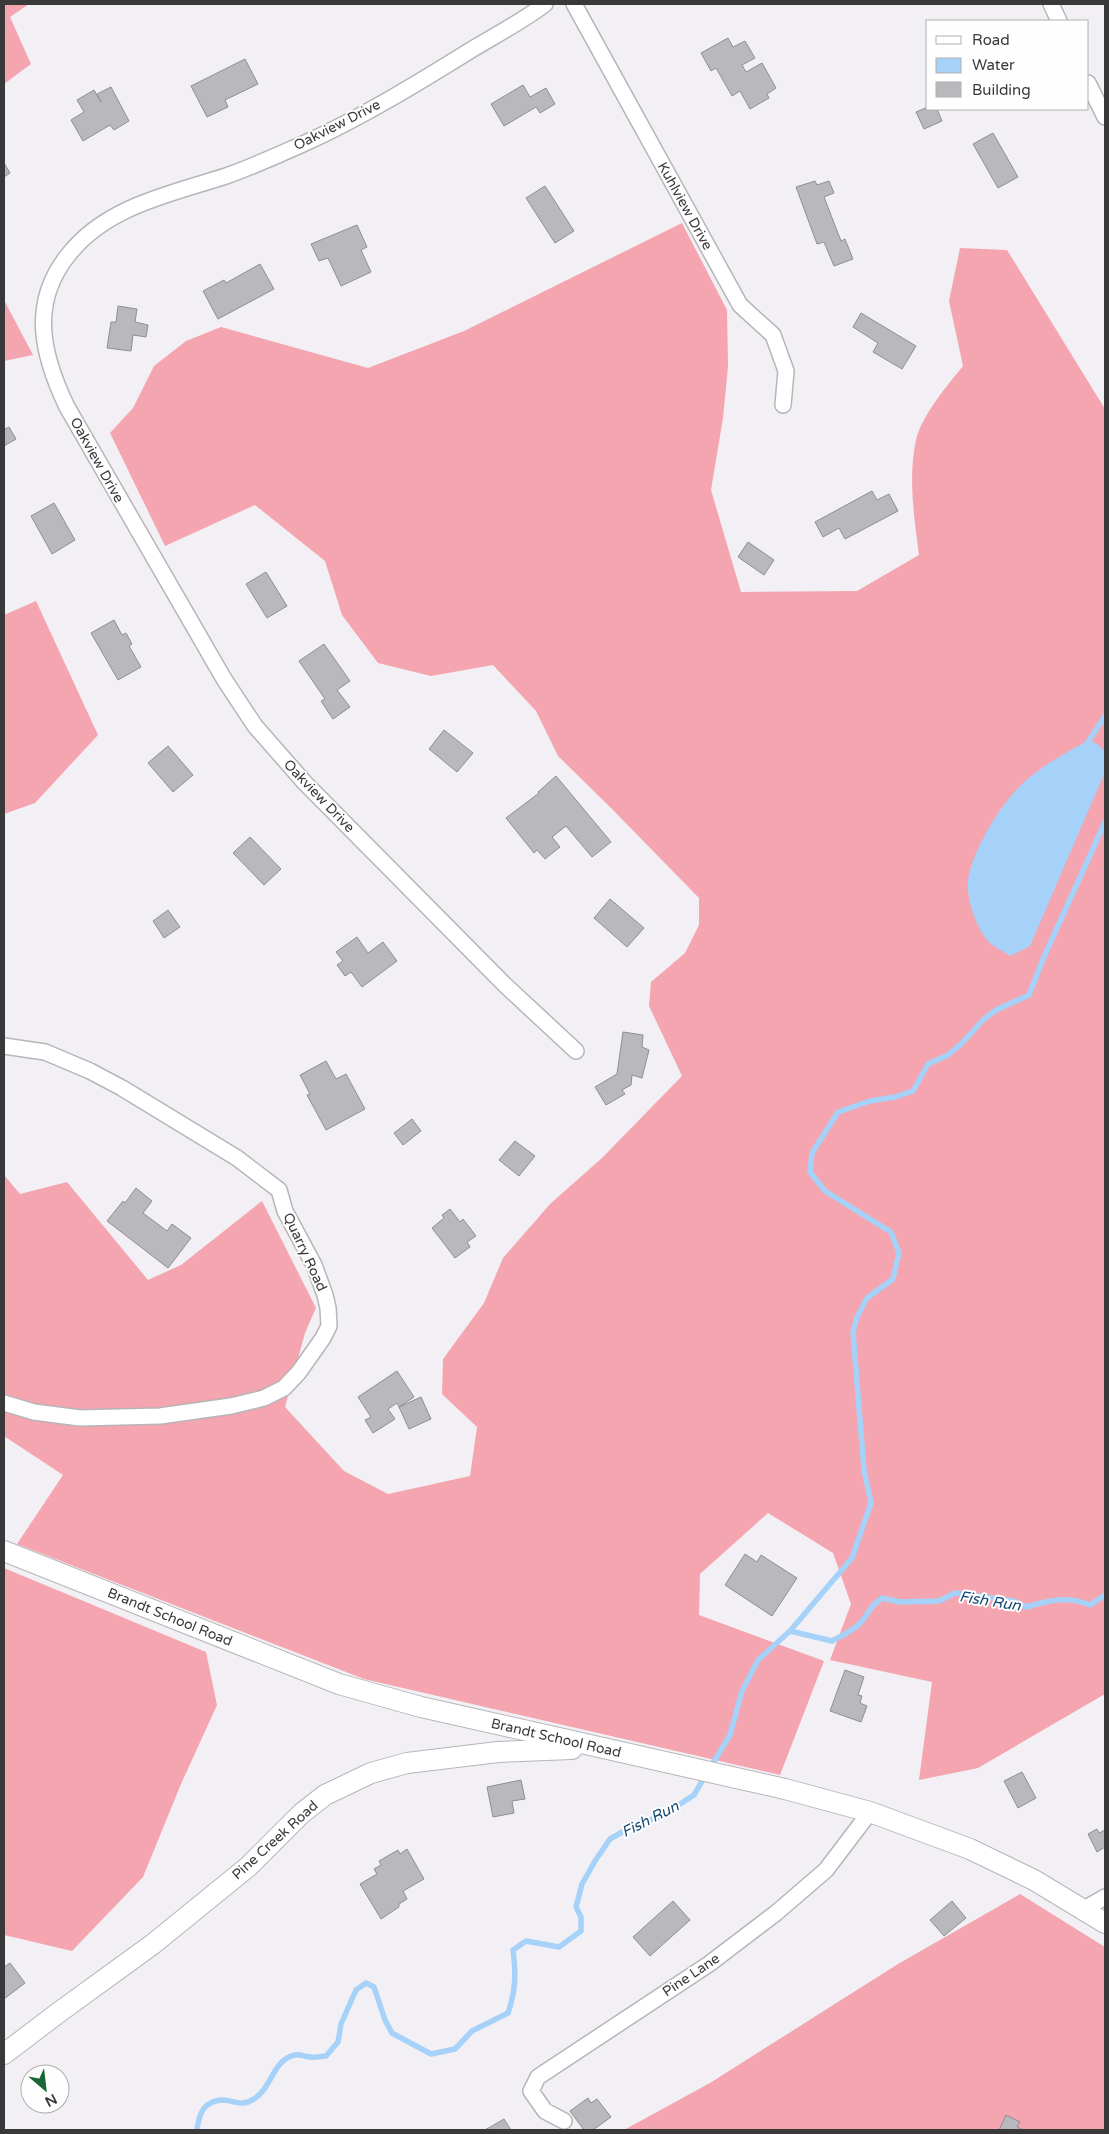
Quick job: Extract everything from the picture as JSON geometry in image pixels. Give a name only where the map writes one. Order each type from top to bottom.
[{"type":"street","name":"Oakview Drive","points":[[545,4],[446,66],[338,128],[226,175],[148,200],[98,227],[69,254],[57,271],[49,288],[42,330],[46,354],[55,381],[67,407],[219,671],[255,726],[305,783],[505,985],[576,1050]]},
{"type":"street","name":"Kuhlview Drive","points":[[574,4],[740,305],[773,334],[786,371],[783,405]]},
{"type":"street","points":[[1051,4],[1059,20]]},
{"type":"street","points":[[1089,85],[1105,117]]},
{"type":"street","name":"Quarry Road","points":[[4,1046],[45,1052],[106,1079],[237,1158],[279,1190],[285,1211],[314,1264],[328,1308],[328,1326],[323,1338],[299,1372],[284,1388],[264,1398],[231,1406],[160,1416],[80,1418],[34,1412],[4,1403]]},
{"type":"street","name":"Brandt School Road","points":[[4,1551],[339,1684],[421,1707],[785,1789],[870,1812],[970,1849],[1034,1880],[1105,1923]]},
{"type":"street","name":"Pine Creek Road","points":[[4,2054],[58,2012],[153,1944],[249,1866],[302,1813],[325,1795],[350,1782],[371,1772],[407,1763],[498,1752],[597,1748]]},
{"type":"street","name":"Pine Lane","points":[[564,2120],[546,2111],[531,2091],[538,2077],[709,1964],[776,1913],[826,1870],[870,1812]]},
{"type":"street","points":[[1084,1909],[1105,1897]]},
{"type":"shaded area","points":[[4,4],[29,4],[10,17],[31,64],[4,84]]},
{"type":"shaded area","points":[[682,223],[727,310],[728,366],[723,418],[711,490],[741,592],[857,591],[919,555],[912,483],[916,440],[919,430],[936,401],[963,366],[949,301],[960,248],[1007,250],[1105,409],[1105,1694],[978,1768],[919,1780],[932,1682],[830,1660],[851,1604],[833,1553],[768,1513],[700,1574],[699,1615],[824,1661],[780,1775],[364,1679],[17,1544],[63,1475],[4,1436],[4,1175],[20,1194],[67,1182],[148,1280],[181,1265],[262,1201],[316,1308],[305,1333],[285,1407],[344,1471],[388,1494],[470,1476],[477,1427],[442,1394],[443,1359],[484,1303],[503,1258],[550,1204],[602,1158],[682,1076],[649,1006],[651,982],[685,953],[699,925],[699,898],[558,756],[536,711],[493,665],[431,676],[378,663],[342,615],[325,561],[255,505],[165,546],[110,433],[133,408],[154,366],[186,341],[221,327],[368,368],[464,331]]},
{"type":"shaded area","points":[[4,300],[33,355],[4,361]]},
{"type":"shaded area","points":[[36,601],[98,735],[35,803],[4,814],[4,615]]},
{"type":"shaded area","points":[[4,1568],[206,1652],[217,1705],[181,1784],[143,1877],[72,1951],[4,1935]]},
{"type":"shaded area","points":[[1020,1894],[1105,1947],[1105,2130],[624,2130],[710,2083],[898,1964]]},
{"type":"water","points":[[1089,740],[1100,746],[1104,752],[1105,772],[1030,946],[1010,956],[988,941],[973,912],[968,880],[975,855],[997,815],[1022,784],[1046,765]]},
{"type":"building","points":[[728,38],[733,47],[745,41],[755,58],[742,65],[746,72],[762,63],[776,88],[767,94],[769,98],[750,109],[740,91],[732,96],[716,68],[711,71],[701,53]]},
{"type":"building","points":[[245,59],[258,84],[225,100],[228,107],[207,117],[191,86]]},
{"type":"building","points":[[523,85],[530,97],[546,88],[555,104],[540,113],[536,107],[504,126],[491,104]]},
{"type":"building","points":[[111,87],[129,121],[114,130],[110,125],[83,141],[71,120],[84,112],[77,100],[94,90],[101,102],[97,94]]},
{"type":"building","points":[[926,108],[926,110],[937,110],[942,121],[924,129],[916,112]]},
{"type":"building","points":[[993,133],[1018,177],[998,188],[973,144]]},
{"type":"building","points":[[4,163],[10,173],[4,177]]},
{"type":"building","points":[[815,181],[817,185],[829,181],[834,193],[824,197],[841,241],[845,239],[853,259],[834,266],[824,242],[817,244],[796,187]]},
{"type":"building","points":[[545,186],[574,231],[555,243],[526,198]]},
{"type":"building","points":[[357,225],[367,247],[361,250],[371,272],[341,286],[328,258],[319,261],[311,244]]},
{"type":"building","points":[[260,264],[274,289],[218,319],[203,291],[224,280],[226,283]]},
{"type":"building","points":[[118,306],[137,309],[135,322],[148,325],[146,337],[133,335],[131,351],[107,348],[111,322],[116,322]]},
{"type":"building","points":[[861,313],[916,346],[902,369],[873,352],[878,343],[853,327]]},
{"type":"building","points":[[4,427],[5,429],[9,427],[16,439],[4,446]]},
{"type":"building","points":[[872,491],[877,500],[889,494],[898,511],[845,539],[839,528],[823,537],[815,522]]},
{"type":"building","points":[[54,503],[75,540],[52,554],[31,516]]},
{"type":"building","points":[[748,542],[774,560],[764,575],[738,557]]},
{"type":"building","points":[[266,572],[287,606],[267,618],[246,584]]},
{"type":"building","points":[[114,620],[122,635],[126,633],[132,644],[129,646],[141,667],[118,680],[91,633]]},
{"type":"building","points":[[324,644],[350,681],[337,690],[350,707],[333,719],[321,701],[325,699],[299,661]]},
{"type":"building","points":[[444,730],[473,753],[457,772],[429,749]]},
{"type":"building","points":[[168,746],[193,775],[173,792],[148,763]]},
{"type":"building","points":[[556,776],[611,842],[592,857],[566,826],[552,837],[560,847],[545,859],[537,850],[534,853],[506,818],[539,793]]},
{"type":"building","points":[[250,837],[281,869],[264,885],[233,853]]},
{"type":"building","points":[[610,899],[644,928],[627,947],[594,918]]},
{"type":"building","points":[[168,910],[180,927],[164,938],[153,921]]},
{"type":"building","points":[[357,937],[368,953],[383,942],[397,961],[362,987],[351,972],[345,976],[337,965],[343,961],[336,952]]},
{"type":"building","points":[[623,1032],[643,1035],[642,1047],[649,1050],[642,1078],[632,1075],[631,1085],[622,1090],[625,1094],[606,1105],[595,1087],[617,1074]]},
{"type":"building","points":[[326,1061],[336,1079],[346,1074],[365,1109],[326,1130],[307,1095],[310,1094],[300,1075]]},
{"type":"building","points":[[412,1119],[421,1131],[403,1145],[394,1133]]},
{"type":"building","points":[[515,1141],[535,1156],[519,1176],[499,1160]]},
{"type":"building","points":[[136,1188],[152,1201],[143,1213],[167,1231],[172,1224],[191,1238],[168,1268],[107,1221],[123,1201],[125,1203]]},
{"type":"building","points":[[450,1209],[460,1222],[463,1219],[476,1236],[467,1242],[470,1247],[455,1258],[432,1228],[444,1218],[442,1215]]},
{"type":"building","points":[[397,1371],[414,1397],[399,1407],[397,1403],[388,1409],[395,1419],[373,1433],[365,1420],[371,1417],[358,1397]]},
{"type":"building","points":[[421,1397],[431,1419],[409,1429],[399,1407]]},
{"type":"building","points":[[745,1554],[757,1562],[761,1555],[797,1578],[772,1616],[725,1585]]},
{"type":"building","points":[[845,1670],[864,1677],[858,1695],[862,1696],[860,1703],[867,1706],[861,1722],[830,1711]]},
{"type":"building","points":[[1022,1772],[1036,1798],[1018,1808],[1004,1781]]},
{"type":"building","points":[[521,1780],[525,1799],[512,1801],[514,1813],[493,1817],[487,1787]]},
{"type":"building","points":[[1097,1829],[1099,1833],[1105,1830],[1105,1847],[1097,1852],[1088,1834]]},
{"type":"building","points":[[407,1849],[424,1879],[403,1891],[407,1899],[381,1919],[360,1884],[377,1874],[374,1869],[381,1865],[379,1861],[398,1850],[400,1854]]},
{"type":"building","points":[[673,1901],[690,1920],[650,1956],[633,1937]]},
{"type":"building","points":[[952,1901],[966,1918],[944,1936],[930,1920]]},
{"type":"building","points":[[10,1963],[25,1983],[4,1999],[4,1967]]},
{"type":"building","points":[[588,2098],[591,2103],[597,2099],[611,2117],[593,2130],[584,2130],[570,2111]]},
{"type":"building","points":[[1006,2115],[1020,2122],[1017,2127],[1023,2130],[999,2130]]},
{"type":"building","points":[[504,2119],[511,2130],[485,2130]]},
{"type":"waterway","points":[[1086,745],[1105,716]]},
{"type":"waterway","points":[[790,1631],[852,1558],[871,1503],[864,1470],[853,1332],[857,1317],[867,1298],[893,1279],[899,1253],[891,1232],[825,1191],[810,1172],[812,1153],[838,1112],[870,1101],[895,1097],[913,1091],[928,1064],[948,1055],[984,1019],[996,1010],[1029,995],[1043,959],[1105,822]]},
{"type":"waterway","name":"Fish Run","points":[[710,1768],[730,1735],[742,1691],[758,1660],[790,1631],[832,1641],[856,1627],[882,1598],[900,1602],[939,1601],[955,1593],[1014,1601],[1026,1607],[1050,1601],[1066,1600],[1074,1600],[1090,1605],[1105,1595]]},
{"type":"waterway","name":"Fish Run","points":[[197,2130],[199,2118],[207,2105],[224,2100],[242,2103],[254,2099],[265,2088],[277,2068],[288,2058],[295,2055],[326,2056],[338,2042],[341,2024],[356,1990],[366,1983],[374,1987],[385,2020],[392,2033],[431,2054],[455,2049],[472,2031],[508,2013],[515,1982],[513,1950],[526,1941],[559,1947],[581,1931],[581,1917],[576,1907],[582,1884],[610,1839],[638,1823],[660,1817],[694,1795],[705,1776]]}]
